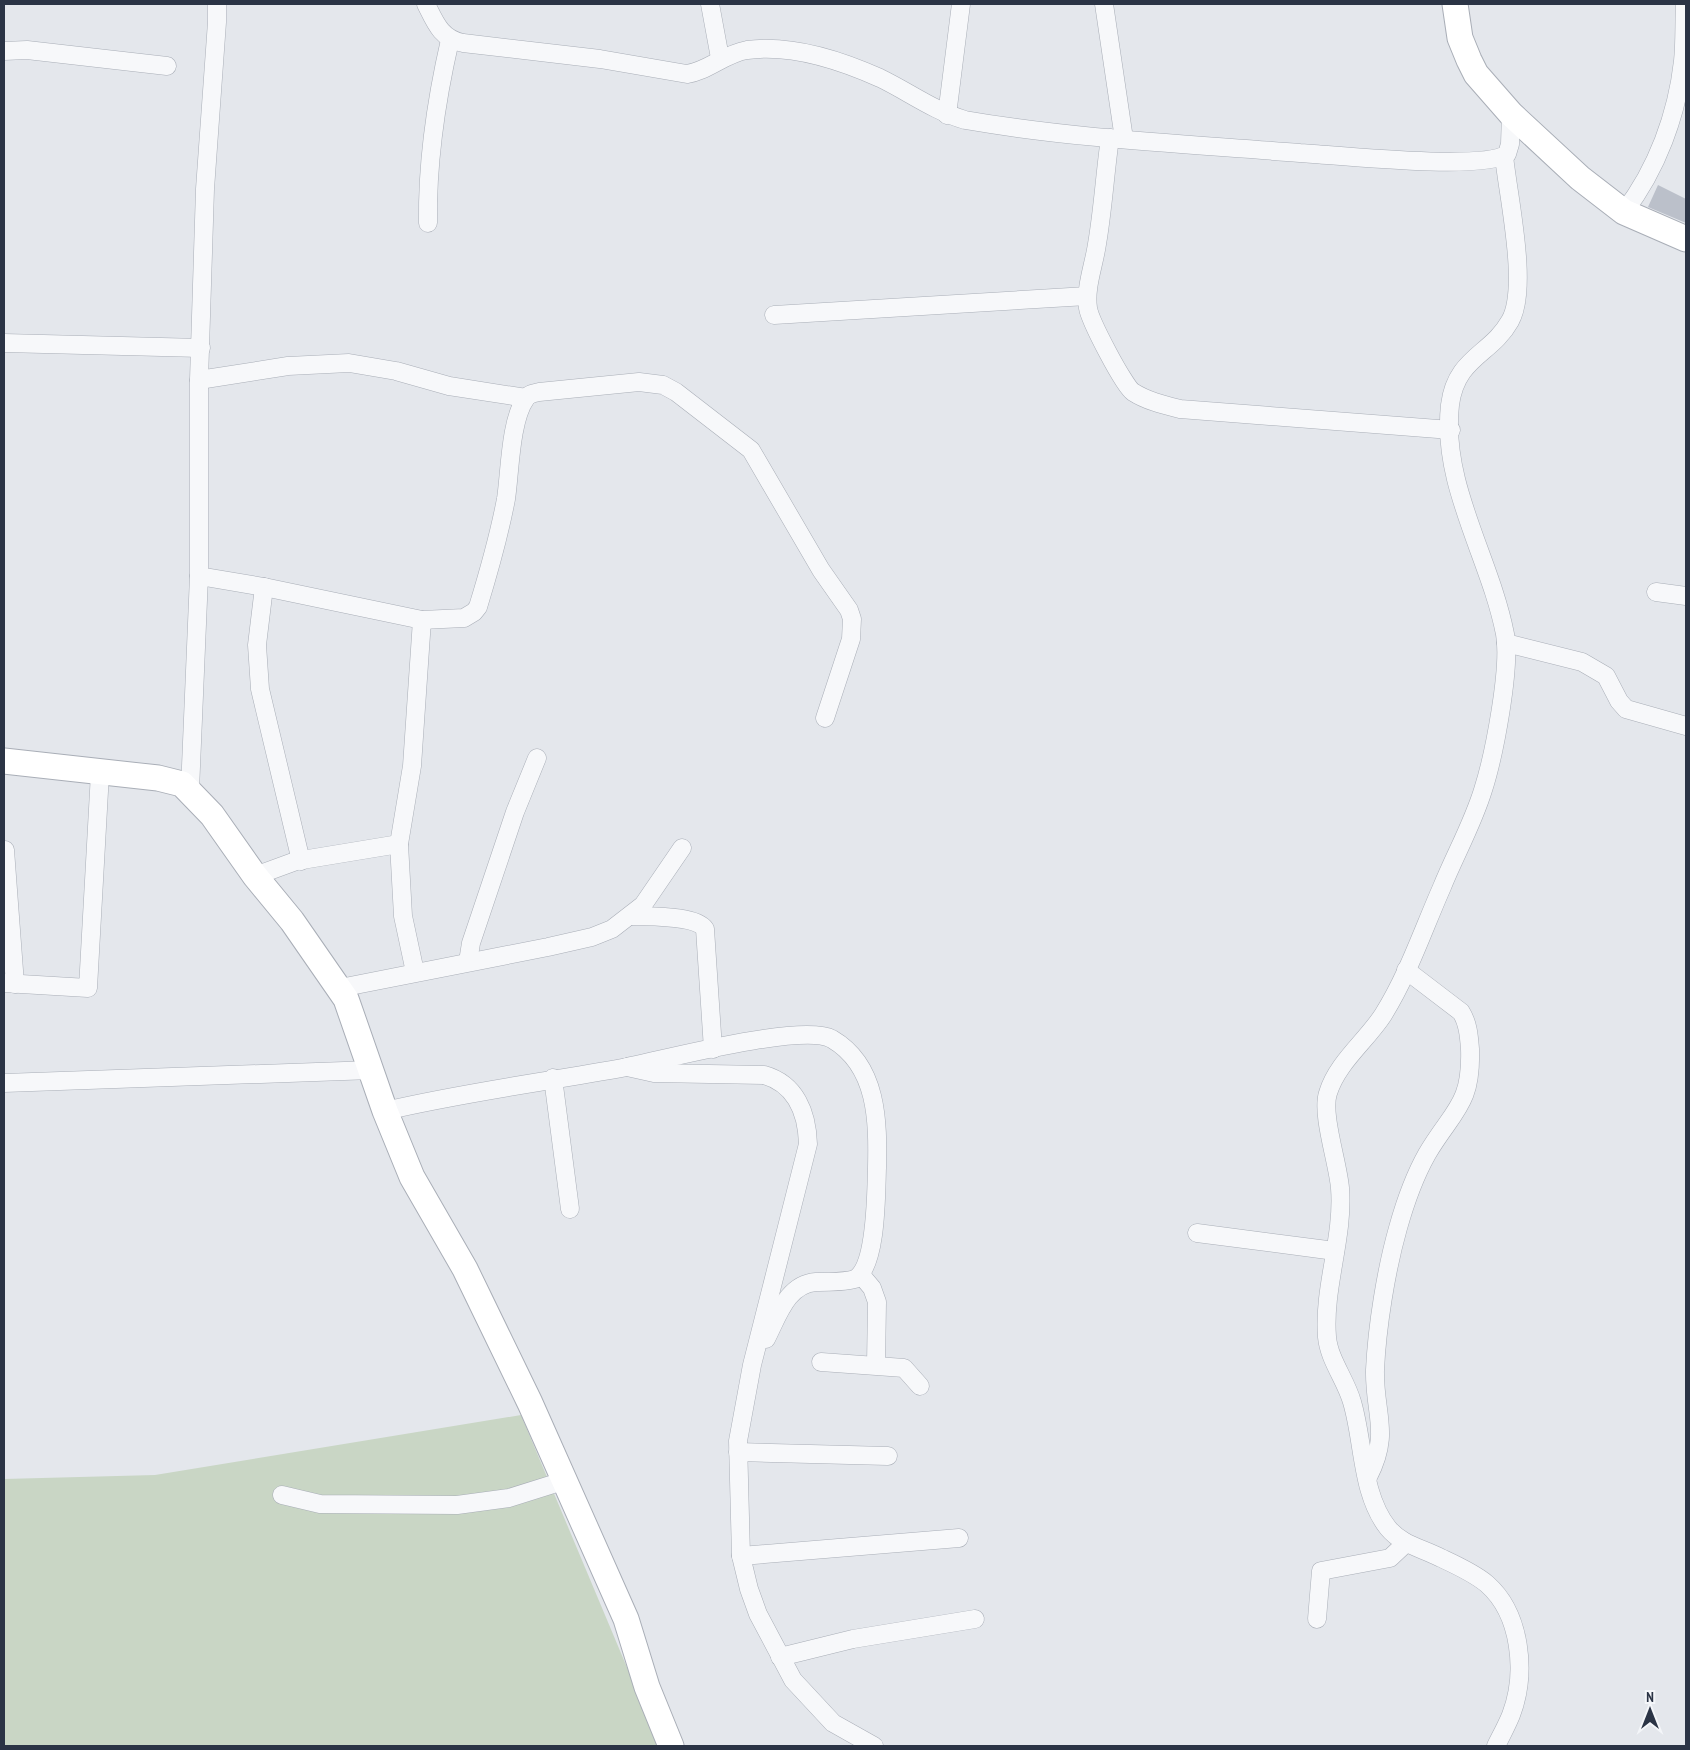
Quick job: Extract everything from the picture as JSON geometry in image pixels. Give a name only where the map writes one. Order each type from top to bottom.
[{"type":"street","points":[[190,790],[199,576],[199,380],[205,189],[217,22],[216,4]]},
{"type":"street","points":[[426,4],[440,31],[450,40],[600,59],[674,74],[697,73],[720,58],[736,52],[756,50],[814,54],[879,78],[947,115],[983,123],[1117,138],[1389,160],[1442,161],[1490,159],[1504,156]]},
{"type":"street","points":[[710,4],[720,58]]},
{"type":"street","points":[[947,115],[961,4]]},
{"type":"street","points":[[1104,4],[1117,138],[1087,296],[1089,315],[1126,385],[1132,391],[1151,401],[1180,408],[1451,430]]},
{"type":"street","points":[[1455,4],[1460,38],[1468,60],[1476,74],[1511,114],[1580,178],[1624,212],[1686,239]]},
{"type":"street","points":[[1624,212],[1643,187],[1653,167],[1665,134],[1681,76],[1685,4]]},
{"type":"street","points":[[428,224],[428,183],[434,126],[450,40]]},
{"type":"street","points":[[4,50],[27,50],[166,66]]},
{"type":"street","points":[[1496,1746],[1512,1714],[1519,1673],[1518,1648],[1510,1616],[1498,1595],[1482,1580],[1437,1556],[1406,1543],[1392,1531],[1379,1513],[1364,1470],[1354,1407],[1328,1342],[1328,1293],[1340,1209],[1340,1190],[1325,1102],[1337,1074],[1382,1016],[1406,970],[1484,790],[1505,676],[1506,643],[1487,568],[1455,479],[1450,408],[1452,394],[1463,369],[1502,333],[1510,322],[1517,300],[1517,265],[1504,156],[1510,144],[1511,114]]},
{"type":"street","points":[[774,315],[1087,296]]},
{"type":"street","points":[[4,343],[201,348]]},
{"type":"street","points":[[199,380],[288,366],[348,363],[396,371],[449,386],[526,398]]},
{"type":"street","points":[[199,576],[264,587],[422,620],[464,618],[478,607],[495,550],[506,498],[509,461],[517,424],[526,398],[531,393],[539,392],[619,384],[654,383],[676,392],[751,450],[821,570],[849,610],[852,619],[851,639],[825,718]]},
{"type":"street","points":[[264,587],[257,645],[260,689],[301,861]]},
{"type":"street","points":[[1656,592],[1686,596]]},
{"type":"street","points":[[416,972],[404,916],[399,844],[412,766],[422,620]]},
{"type":"street","points":[[1506,643],[1582,662],[1606,676],[1619,701],[1626,709],[1686,726]]},
{"type":"street","points":[[468,962],[471,943],[515,812],[536,758]]},
{"type":"street","points":[[4,761],[173,780],[190,790],[212,815],[255,876],[292,921],[340,988],[351,1011],[385,1111],[412,1177],[465,1269],[530,1403],[563,1481],[626,1619],[648,1687],[671,1746]]},
{"type":"street","points":[[5,850],[9,984],[88,988],[100,773]]},
{"type":"street","points":[[255,876],[301,861],[399,844]]},
{"type":"street","points":[[340,988],[592,938],[612,929],[632,916],[650,897],[682,848]]},
{"type":"street","points":[[632,916],[691,920],[701,924],[705,929],[713,1048]]},
{"type":"street","points":[[1368,1477],[1379,1452],[1381,1439],[1376,1362],[1388,1273],[1398,1228],[1417,1174],[1427,1154],[1460,1106],[1469,1083],[1469,1040],[1461,1012],[1406,970]]},
{"type":"street","points":[[385,1111],[450,1095],[627,1067],[713,1048],[782,1037],[818,1036],[833,1040],[849,1054],[864,1074],[875,1103],[878,1123],[872,1239],[868,1264],[861,1275],[848,1281],[811,1282],[796,1288],[786,1301],[752,1365]]},
{"type":"street","points":[[627,1067],[654,1074],[764,1075],[774,1078],[790,1091],[806,1119],[808,1144],[752,1365],[738,1452],[742,1556],[748,1589],[758,1614],[793,1680],[833,1723],[874,1746]]},
{"type":"street","points":[[4,1083],[372,1070]]},
{"type":"street","points":[[553,1078],[570,1209]]},
{"type":"street","points":[[1198,1233],[1335,1251]]},
{"type":"street","points":[[861,1275],[872,1288],[877,1302],[876,1365]]},
{"type":"street","points":[[821,1362],[904,1368],[920,1386]]},
{"type":"street","points":[[738,1452],[888,1456]]},
{"type":"street","points":[[282,1495],[320,1504],[457,1505],[509,1498],[563,1481]]},
{"type":"street","points":[[742,1556],[960,1538]]},
{"type":"street","points":[[1317,1619],[1321,1571],[1390,1558],[1406,1543]]},
{"type":"street","points":[[780,1657],[853,1639],[975,1619]]},
{"type":"green space","points":[[521,1415],[660,1746],[4,1746],[4,1479],[155,1475]]},
{"type":"building","points":[[1658,185],[1686,199],[1686,223],[1648,207]]}]
